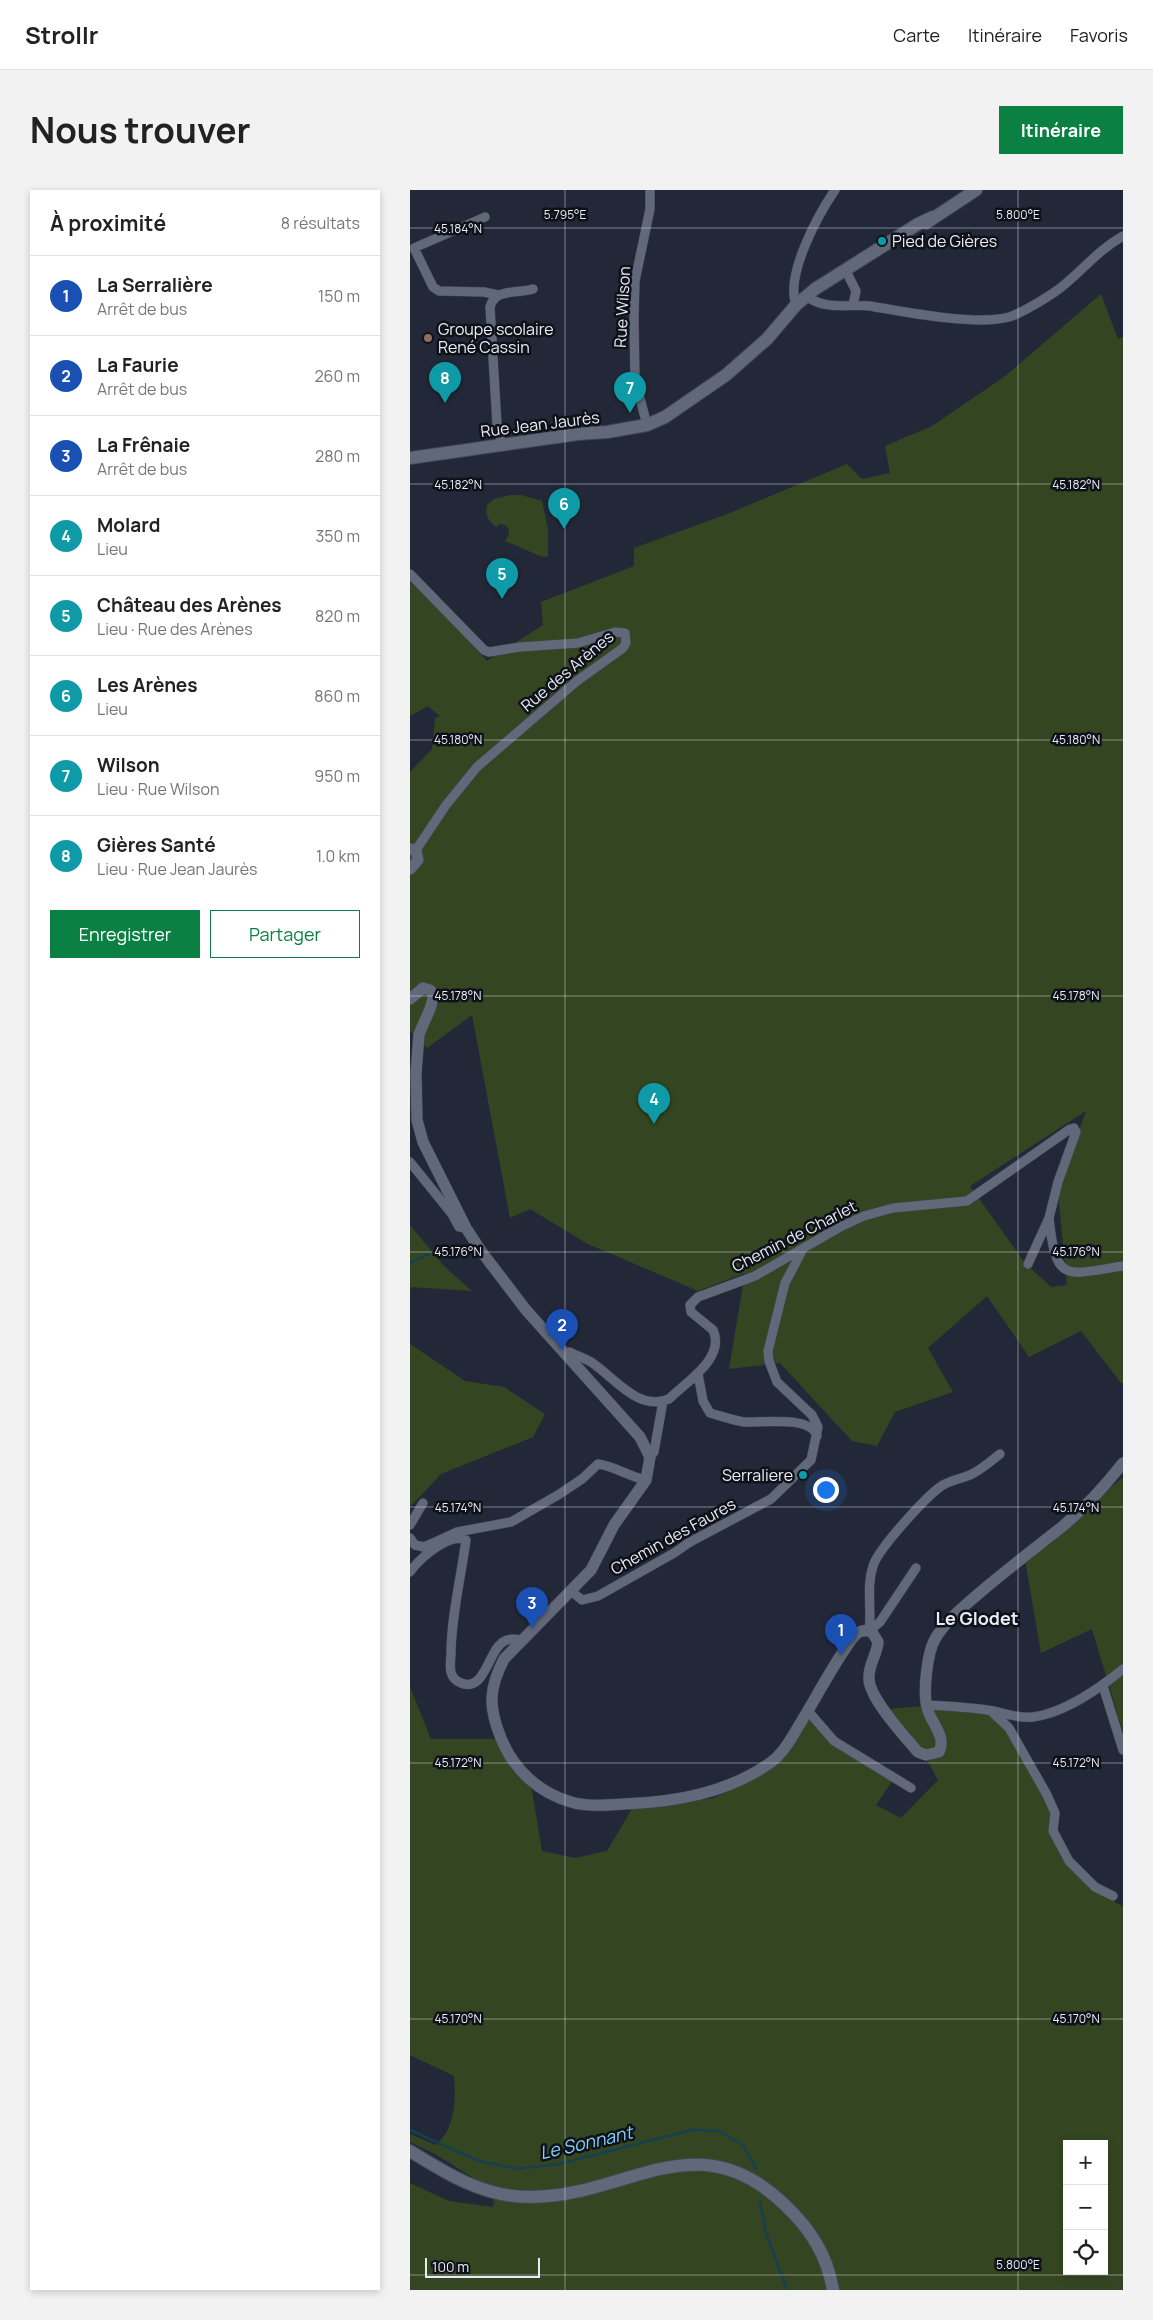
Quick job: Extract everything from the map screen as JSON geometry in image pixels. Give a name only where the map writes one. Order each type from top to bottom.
[{"type":"main road","name":"Rue Jean Jaurès","points":[[410,458],[647,425],[665,417],[726,375],[767,339],[796,305],[808,296],[818,293],[847,271],[918,230],[933,217],[976,190]]},
{"type":"main road","points":[[410,2151],[464,2182],[489,2192],[528,2198],[569,2194],[650,2171],[688,2163],[726,2168],[764,2187],[801,2222],[822,2251],[829,2270],[833,2290]]},
{"type":"street","name":"Rue Wilson","points":[[647,425],[635,379],[634,318],[635,281],[650,208],[650,190]]},
{"type":"street","points":[[796,305],[794,291],[809,232],[835,190]]},
{"type":"street","points":[[485,217],[414,248],[434,287],[438,290],[484,292],[498,295],[533,289]]},
{"type":"street","points":[[808,296],[821,303],[972,319],[1008,318],[1058,290],[1098,253],[1123,236]]},
{"type":"street","points":[[847,271],[856,291],[854,305]]},
{"type":"street","points":[[498,295],[494,297],[490,307],[497,424],[502,446]]},
{"type":"street","name":"Rue des Arènes","points":[[410,574],[484,650],[489,652],[520,647],[578,643],[615,632],[625,633],[626,638],[623,648],[577,681],[477,767],[413,849]]},
{"type":"street","points":[[410,868],[418,860],[413,849]]},
{"type":"street","points":[[410,999],[422,988],[430,990],[434,995],[419,1034],[416,1073],[416,1120],[423,1142],[466,1228],[511,1292],[640,1437],[650,1457]]},
{"type":"street","name":"Chemin de Charlet","points":[[663,1401],[669,1399],[698,1374],[712,1355],[716,1335],[713,1330],[691,1312],[690,1305],[698,1297],[755,1276],[840,1227],[877,1212],[893,1208],[967,1201],[1070,1129],[1075,1128],[1076,1132],[1058,1182],[1049,1218]]},
{"type":"street","points":[[410,1162],[452,1214],[459,1227],[466,1228]]},
{"type":"street","points":[[1028,1264],[1049,1218]]},
{"type":"street","points":[[1049,1218],[1053,1253],[1063,1269],[1077,1272],[1123,1266]]},
{"type":"street","points":[[802,1250],[785,1284],[768,1351],[769,1361],[777,1382],[812,1415],[818,1427],[817,1436]]},
{"type":"street","points":[[565,1354],[569,1352],[592,1363],[642,1400],[663,1401],[654,1452],[650,1457],[646,1480],[614,1524],[591,1570],[521,1640],[504,1659],[495,1675],[490,1698],[498,1730],[515,1764],[527,1778],[544,1790],[571,1802],[597,1806],[680,1799],[713,1792],[744,1780],[773,1761],[789,1742],[847,1646],[861,1631],[869,1630],[880,1622],[916,1568]]},
{"type":"street","points":[[698,1374],[704,1401],[710,1412],[744,1422],[788,1422],[802,1424],[812,1428],[817,1436]]},
{"type":"street","name":"Chemin des Faures","points":[[571,1591],[582,1600],[598,1596],[690,1542],[772,1499],[811,1460],[817,1436]]},
{"type":"street","points":[[869,1630],[871,1616],[869,1589],[873,1563],[916,1508],[940,1486],[973,1473],[1000,1454]]},
{"type":"street","points":[[869,1630],[876,1636],[878,1642],[870,1666],[868,1680],[872,1693],[918,1752],[926,1755],[939,1752],[942,1738],[930,1717],[926,1705],[926,1687],[934,1641],[964,1606],[1064,1526],[1098,1494],[1123,1463]]},
{"type":"street","points":[[410,1538],[416,1545],[424,1548],[463,1530],[511,1522],[574,1485],[598,1464],[610,1466],[634,1478],[646,1480]]},
{"type":"street","points":[[410,1525],[423,1504]]},
{"type":"street","points":[[410,1572],[416,1562],[430,1551],[451,1541],[462,1538],[466,1540],[450,1647],[450,1674],[455,1681],[465,1685],[474,1684],[480,1678],[498,1646],[509,1639],[521,1640]]},
{"type":"street","points":[[926,1705],[991,1711],[1009,1717],[1033,1717],[1080,1700],[1103,1686],[1123,1669]]},
{"type":"street","points":[[1103,1686],[1123,1750]]},
{"type":"street","points":[[808,1711],[834,1741],[911,1788]]},
{"type":"street","points":[[991,1711],[1009,1728],[1047,1795],[1055,1813],[1053,1832],[1069,1861],[1095,1887],[1113,1896]]},
{"type":"green space","points":[[1101,294],[1118,339],[1123,337],[1123,1383],[1121,1383],[1081,1331],[1029,1357],[987,1296],[928,1348],[953,1392],[895,1412],[877,1446],[852,1441],[780,1363],[729,1369],[745,1273],[698,1291],[588,1244],[530,1209],[510,1218],[472,1015],[427,1048],[410,1031],[410,772],[432,749],[435,718],[440,716],[428,706],[410,716],[410,582],[443,613],[487,661],[543,625],[541,602],[634,566],[634,548],[730,513],[847,464],[862,479],[890,473],[885,446],[932,426],[1004,377]],"holes":[[[1086,1111],[1058,1192],[1067,1285],[1051,1287],[1025,1263],[970,1186]]]},
{"type":"green space","points":[[510,495],[521,495],[542,501],[548,529],[548,557],[540,556],[505,541],[509,533],[508,528],[500,524],[496,527],[489,520],[486,512],[487,505],[494,499]]},
{"type":"green space","points":[[410,1225],[444,1266],[472,1291],[411,1287],[410,1294]]},
{"type":"green space","points":[[410,1344],[465,1381],[504,1387],[545,1414],[533,1437],[441,1474],[410,1507]]},
{"type":"green space","points":[[1122,1478],[1123,1732],[1092,1629],[1041,1653],[1025,1560]]},
{"type":"green space","points":[[410,1687],[431,1739],[496,1739],[512,1748],[532,1791],[542,1851],[575,1858],[607,1851],[632,1809],[714,1798],[762,1774],[811,1717],[831,1743],[893,1780],[876,1805],[901,1818],[938,1780],[920,1747],[889,1709],[922,1706],[986,1712],[1003,1725],[1046,1802],[1051,1818],[1049,1834],[1064,1859],[1083,1881],[1123,1907],[1123,2290],[410,2290],[410,2183],[449,2201],[493,2207],[495,2186],[477,2180],[435,2154],[410,2142],[410,2134],[436,2145],[447,2131],[453,2114],[454,2076],[410,2055]]},
{"type":"waterway","points":[[410,1263],[429,1254]]},
{"type":"waterway","name":"Le Sonnant","points":[[410,2130],[476,2160],[517,2169],[559,2164],[692,2130],[719,2131],[743,2145],[756,2169]]},
{"type":"waterway","name":"Le Sonnant","points":[[760,2201],[766,2233],[787,2290]]},
{"type":"place","name":"Pied de Gières","points":[[882,241]]},
{"type":"place","name":"Groupe scolaire René Cassin","points":[[428,338]]},
{"type":"place","name":"Gières Santé","points":[[445,403]]},
{"type":"place","name":"Wilson","points":[[630,413]]},
{"type":"place","name":"Les Arènes","points":[[564,529]]},
{"type":"place","name":"Château des Arènes","points":[[502,599]]},
{"type":"place","name":"Molard","points":[[654,1124]]},
{"type":"place","name":"La Faurie","points":[[562,1350]]},
{"type":"place","name":"Serraliere","points":[[803,1475]]},
{"type":"place","name":"La Frênaie","points":[[532,1628]]},
{"type":"place","name":"La Serralière","points":[[841,1655]]},
{"type":"district","name":"Le Glodet","points":[[977,1618]]}]
